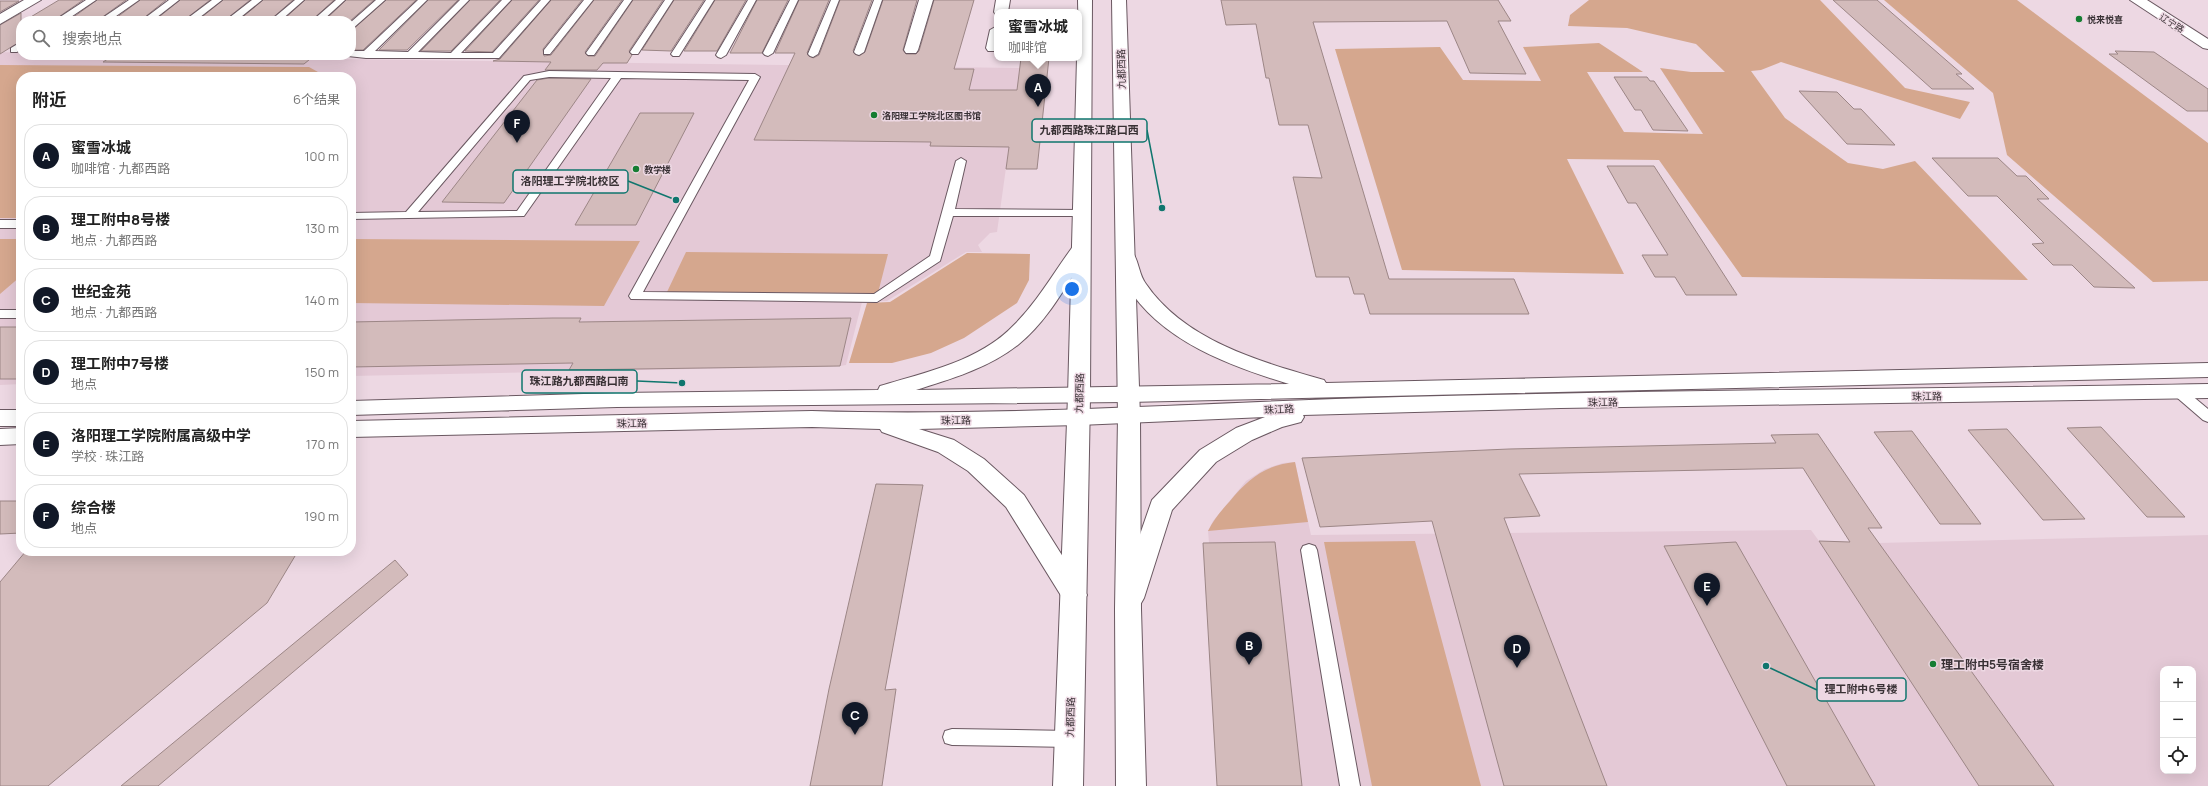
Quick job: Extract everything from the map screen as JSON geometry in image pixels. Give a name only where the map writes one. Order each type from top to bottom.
[{"type":"main road","points":[[0,20],[34,0]]},
{"type":"main road","points":[[912,50],[926,0]]},
{"type":"main road","name":"九都西路","points":[[1068,786],[1074,595],[1085,0]]},
{"type":"main road","name":"九都西路","points":[[1119,0],[1126,257],[1128,609],[1131,786]]},
{"type":"main road","name":"辽宁路","points":[[2137,0],[2208,45]]},
{"type":"main road","name":"辽宁路","points":[[2157,0],[2208,32]]},
{"type":"main road","points":[[993,48],[994,44]]},
{"type":"main road","points":[[869,397],[976,361],[1012,339],[1039,308],[1081,249]]},
{"type":"main road","points":[[1126,257],[1137,285],[1171,322],[1216,350],[1342,398]]},
{"type":"main road","name":"珠江路","points":[[356,429],[812,419],[876,422],[1078,407],[2208,370]]},
{"type":"main road","name":"珠江路","points":[[1342,398],[2208,391]]},
{"type":"main road","name":"珠江路","points":[[356,408],[617,400],[869,397],[1078,407]]},
{"type":"main road","points":[[1128,609],[1161,506],[1208,456],[1244,434],[1342,398]]},
{"type":"main road","points":[[0,418],[16,418]]},
{"type":"main road","points":[[876,422],[946,446],[976,465],[1015,501],[1074,595]]},
{"type":"main road","points":[[0,437],[16,436]]},
{"type":"lane","points":[[67,16],[92,0]]},
{"type":"lane","points":[[111,16],[135,0]]},
{"type":"lane","points":[[153,16],[175,0]]},
{"type":"lane","points":[[196,16],[218,0]]},
{"type":"lane","points":[[237,16],[258,0]]},
{"type":"lane","points":[[281,16],[300,0]]},
{"type":"lane","points":[[323,16],[341,0]]},
{"type":"lane","points":[[356,22],[381,0]]},
{"type":"lane","points":[[366,54],[424,0]]},
{"type":"lane","points":[[410,55],[465,0]]},
{"type":"lane","points":[[453,56],[506,0]]},
{"type":"lane","points":[[356,54],[496,56],[546,0]]},
{"type":"lane","points":[[547,52],[589,0]]},
{"type":"lane","points":[[591,53],[628,0]]},
{"type":"lane","points":[[635,52],[669,0]]},
{"type":"lane","points":[[676,54],[710,0]]},
{"type":"lane","points":[[721,55],[752,0]]},
{"type":"lane","points":[[768,54],[794,0]]},
{"type":"lane","points":[[813,54],[835,0]]},
{"type":"lane","points":[[859,52],[878,0]]},
{"type":"lane","points":[[410,214],[527,78],[549,74],[755,77],[635,296],[877,298],[936,258],[961,161]]},
{"type":"lane","points":[[356,216],[410,214],[520,214],[618,75]]},
{"type":"lane","points":[[948,212],[1082,214]]},
{"type":"lane","points":[[0,224],[16,224]]},
{"type":"lane","points":[[0,314],[16,314]]},
{"type":"lane","points":[[2179,392],[2208,417]]},
{"type":"lane","points":[[1309,550],[1350,786]]},
{"type":"lane","points":[[952,736],[1070,739]]},
{"type":"shaded area","points":[[1589,0],[1820,0],[1905,88],[1970,102],[1960,119],[1781,62],[1761,70],[1751,71],[1785,118],[1848,163],[1883,169],[1915,161],[2028,280],[1742,277],[1659,160],[1567,159],[1624,274],[1402,270],[1335,49],[1440,47],[1463,80],[1541,81],[1523,47],[1599,43],[1643,72],[1587,72],[1624,132],[1703,134],[1660,68],[1691,72],[1725,72],[1696,44],[1627,28],[1568,26],[1570,15]]},
{"type":"shaded area","points":[[1884,0],[2017,0],[2208,143],[2208,281],[2153,282],[2007,155],[1993,93]]},
{"type":"shaded area","points":[[0,52],[16,53],[16,60],[356,59],[1020,68],[997,232],[990,233],[978,245],[982,252],[966,252],[887,301],[862,302],[846,365],[356,376],[356,72],[16,72],[16,384],[0,385]]},
{"type":"shaded area","points":[[0,65],[309,67],[318,72],[16,72],[16,218],[0,218]]},
{"type":"shaded area","points":[[0,239],[16,239],[16,280],[0,294]]},
{"type":"shaded area","points":[[356,239],[640,241],[604,306],[356,303]]},
{"type":"shaded area","points":[[686,252],[888,254],[878,293],[667,292]]},
{"type":"shaded area","points":[[967,253],[1030,254],[1029,280],[1017,303],[964,338],[931,353],[892,363],[849,363],[867,303],[890,302]]},
{"type":"shaded area","points":[[1295,462],[1311,535],[1811,530],[1819,541],[1878,543],[2208,535],[2208,786],[1217,786],[1203,543],[1209,543],[1208,531],[1213,521],[1246,481],[1265,469],[1283,463]]},
{"type":"shaded area","points":[[1295,462],[1308,522],[1208,531],[1237,493],[1258,474],[1275,466]]},
{"type":"shaded area","points":[[1415,541],[1481,786],[1372,786],[1324,542]]},
{"type":"building","points":[[59,0],[83,0],[60,16],[32,16]]},
{"type":"building","points":[[97,0],[126,0],[104,16],[75,16]]},
{"type":"building","points":[[140,0],[166,0],[146,16],[119,16]]},
{"type":"building","points":[[180,0],[210,0],[189,16],[160,16]]},
{"type":"building","points":[[223,0],[250,0],[230,16],[203,16]]},
{"type":"building","points":[[263,0],[293,0],[275,16],[244,16]]},
{"type":"building","points":[[305,0],[334,0],[316,16],[287,16]]},
{"type":"building","points":[[346,0],[374,0],[356,16],[329,16]]},
{"type":"building","points":[[386,0],[416,0],[363,50],[356,50],[356,27]]},
{"type":"building","points":[[428,0],[458,0],[407,50],[379,50]]},
{"type":"building","points":[[470,0],[500,0],[451,51],[421,51]]},
{"type":"building","points":[[512,0],[539,0],[492,52],[465,51]]},
{"type":"building","points":[[551,0],[582,0],[543,49],[544,56],[551,55],[594,0],[622,0],[585,52],[588,56],[595,56],[633,0],[663,0],[629,51],[632,55],[627,63],[603,63],[597,70],[545,70],[551,62],[493,61],[500,59]]},
{"type":"building","points":[[674,0],[704,0],[671,51],[642,50]]},
{"type":"building","points":[[715,0],[746,0],[717,51],[684,51]]},
{"type":"building","points":[[757,0],[788,0],[762,53],[730,53]]},
{"type":"building","points":[[799,0],[829,0],[807,53],[813,58],[819,55],[840,0],[872,0],[853,51],[859,56],[865,52],[883,0],[917,0],[903,50],[906,54],[916,54],[919,51],[934,0],[974,0],[954,69],[974,69],[969,90],[1017,90],[1021,61],[1049,61],[1037,169],[1006,169],[1009,147],[930,146],[931,142],[754,140],[795,53],[775,53]]},
{"type":"building","points":[[1221,0],[1498,0],[1511,21],[1498,21],[1526,74],[1470,73],[1447,21],[1313,22],[1389,279],[1514,279],[1529,314],[1370,314],[1364,294],[1354,294],[1349,277],[1316,277],[1293,177],[1322,178],[1308,125],[1279,125],[1269,78],[1266,78],[1256,24],[1226,25]]},
{"type":"building","points":[[1833,0],[1877,0],[1962,74],[1956,74],[1974,89],[1932,89]]},
{"type":"building","points":[[0,1],[19,1],[0,12]]},
{"type":"building","points":[[21,13],[21,16],[16,16],[16,44],[0,54],[0,25]]},
{"type":"building","points":[[2115,51],[2154,52],[2208,89],[2208,111],[2187,111],[2109,54],[2118,54]]},
{"type":"building","points":[[106,60],[309,60],[304,64],[103,62]]},
{"type":"building","points":[[1614,77],[1647,77],[1650,81],[1654,81],[1688,131],[1653,130],[1641,110],[1635,110]]},
{"type":"building","points":[[549,78],[591,79],[504,203],[442,202],[537,80]]},
{"type":"building","points":[[1799,91],[1837,92],[1854,109],[1861,109],[1895,145],[1847,144]]},
{"type":"building","name":"教学楼","points":[[640,113],[694,113],[636,225],[575,225]]},
{"type":"building","points":[[1932,158],[1998,158],[2017,176],[2026,176],[2049,199],[2037,199],[2135,288],[2094,287],[2072,265],[2053,265],[2032,244],[2044,243],[1997,196],[1968,196]]},
{"type":"building","points":[[1607,166],[1654,166],[1737,295],[1686,295],[1675,277],[1655,277],[1642,255],[1668,255],[1636,203],[1628,203]]},
{"type":"building","points":[[553,318],[581,318],[579,322],[851,318],[840,366],[569,370],[573,363],[356,367],[356,322]]},
{"type":"building","points":[[0,327],[16,327],[16,379],[0,379]]},
{"type":"building","points":[[2101,427],[2185,517],[2147,517],[2067,428]]},
{"type":"building","points":[[2007,429],[2085,519],[2043,520],[1968,430]]},
{"type":"building","points":[[1912,431],[1981,524],[1940,524],[1874,432]]},
{"type":"building","points":[[1818,434],[1882,528],[1868,528],[2054,786],[1979,786],[1819,541],[1850,542],[1803,468],[1519,474],[1540,516],[1504,518],[1607,786],[1504,786],[1432,521],[1320,527],[1302,458],[1509,449],[1776,443],[1771,435]]},
{"type":"building","points":[[876,484],[923,485],[885,690],[896,689],[882,786],[810,786],[829,689]]},
{"type":"building","points":[[0,501],[16,501],[16,533],[0,534]]},
{"type":"building","points":[[1275,542],[1302,786],[1217,786],[1203,543]]},
{"type":"building","points":[[1736,542],[1875,786],[1787,786],[1664,546]]},
{"type":"building","points":[[22,556],[295,556],[267,603],[48,786],[0,786],[0,582]]},
{"type":"building","points":[[395,560],[408,575],[158,786],[121,786]]},
{"type":"place","name":"悦来悦喜","points":[[2079,19]]},
{"type":"place","name":"蜜雪冰城","points":[[1038,107]]},
{"type":"place","name":"洛阳理工学院北区图书馆","points":[[874,115]]},
{"type":"place","name":"综合楼","points":[[517,143]]},
{"type":"place","name":"教学楼","points":[[636,169]]},
{"type":"place","name":"洛阳理工学院北校区","points":[[676,200]]},
{"type":"place","name":"九都西路珠江路口西","points":[[1162,208]]},
{"type":"place","name":"珠江路九都西路口南","points":[[682,383]]},
{"type":"place","name":"洛阳理工学院附属高级中学","points":[[1707,606]]},
{"type":"place","name":"理工附中5号宿舍楼","points":[[1933,664]]},
{"type":"place","name":"理工附中8号楼","points":[[1249,665]]},
{"type":"place","name":"理工附中6号楼","points":[[1766,666]]},
{"type":"place","name":"理工附中7号楼","points":[[1517,668]]},
{"type":"place","name":"世纪金苑","points":[[855,735]]}]
